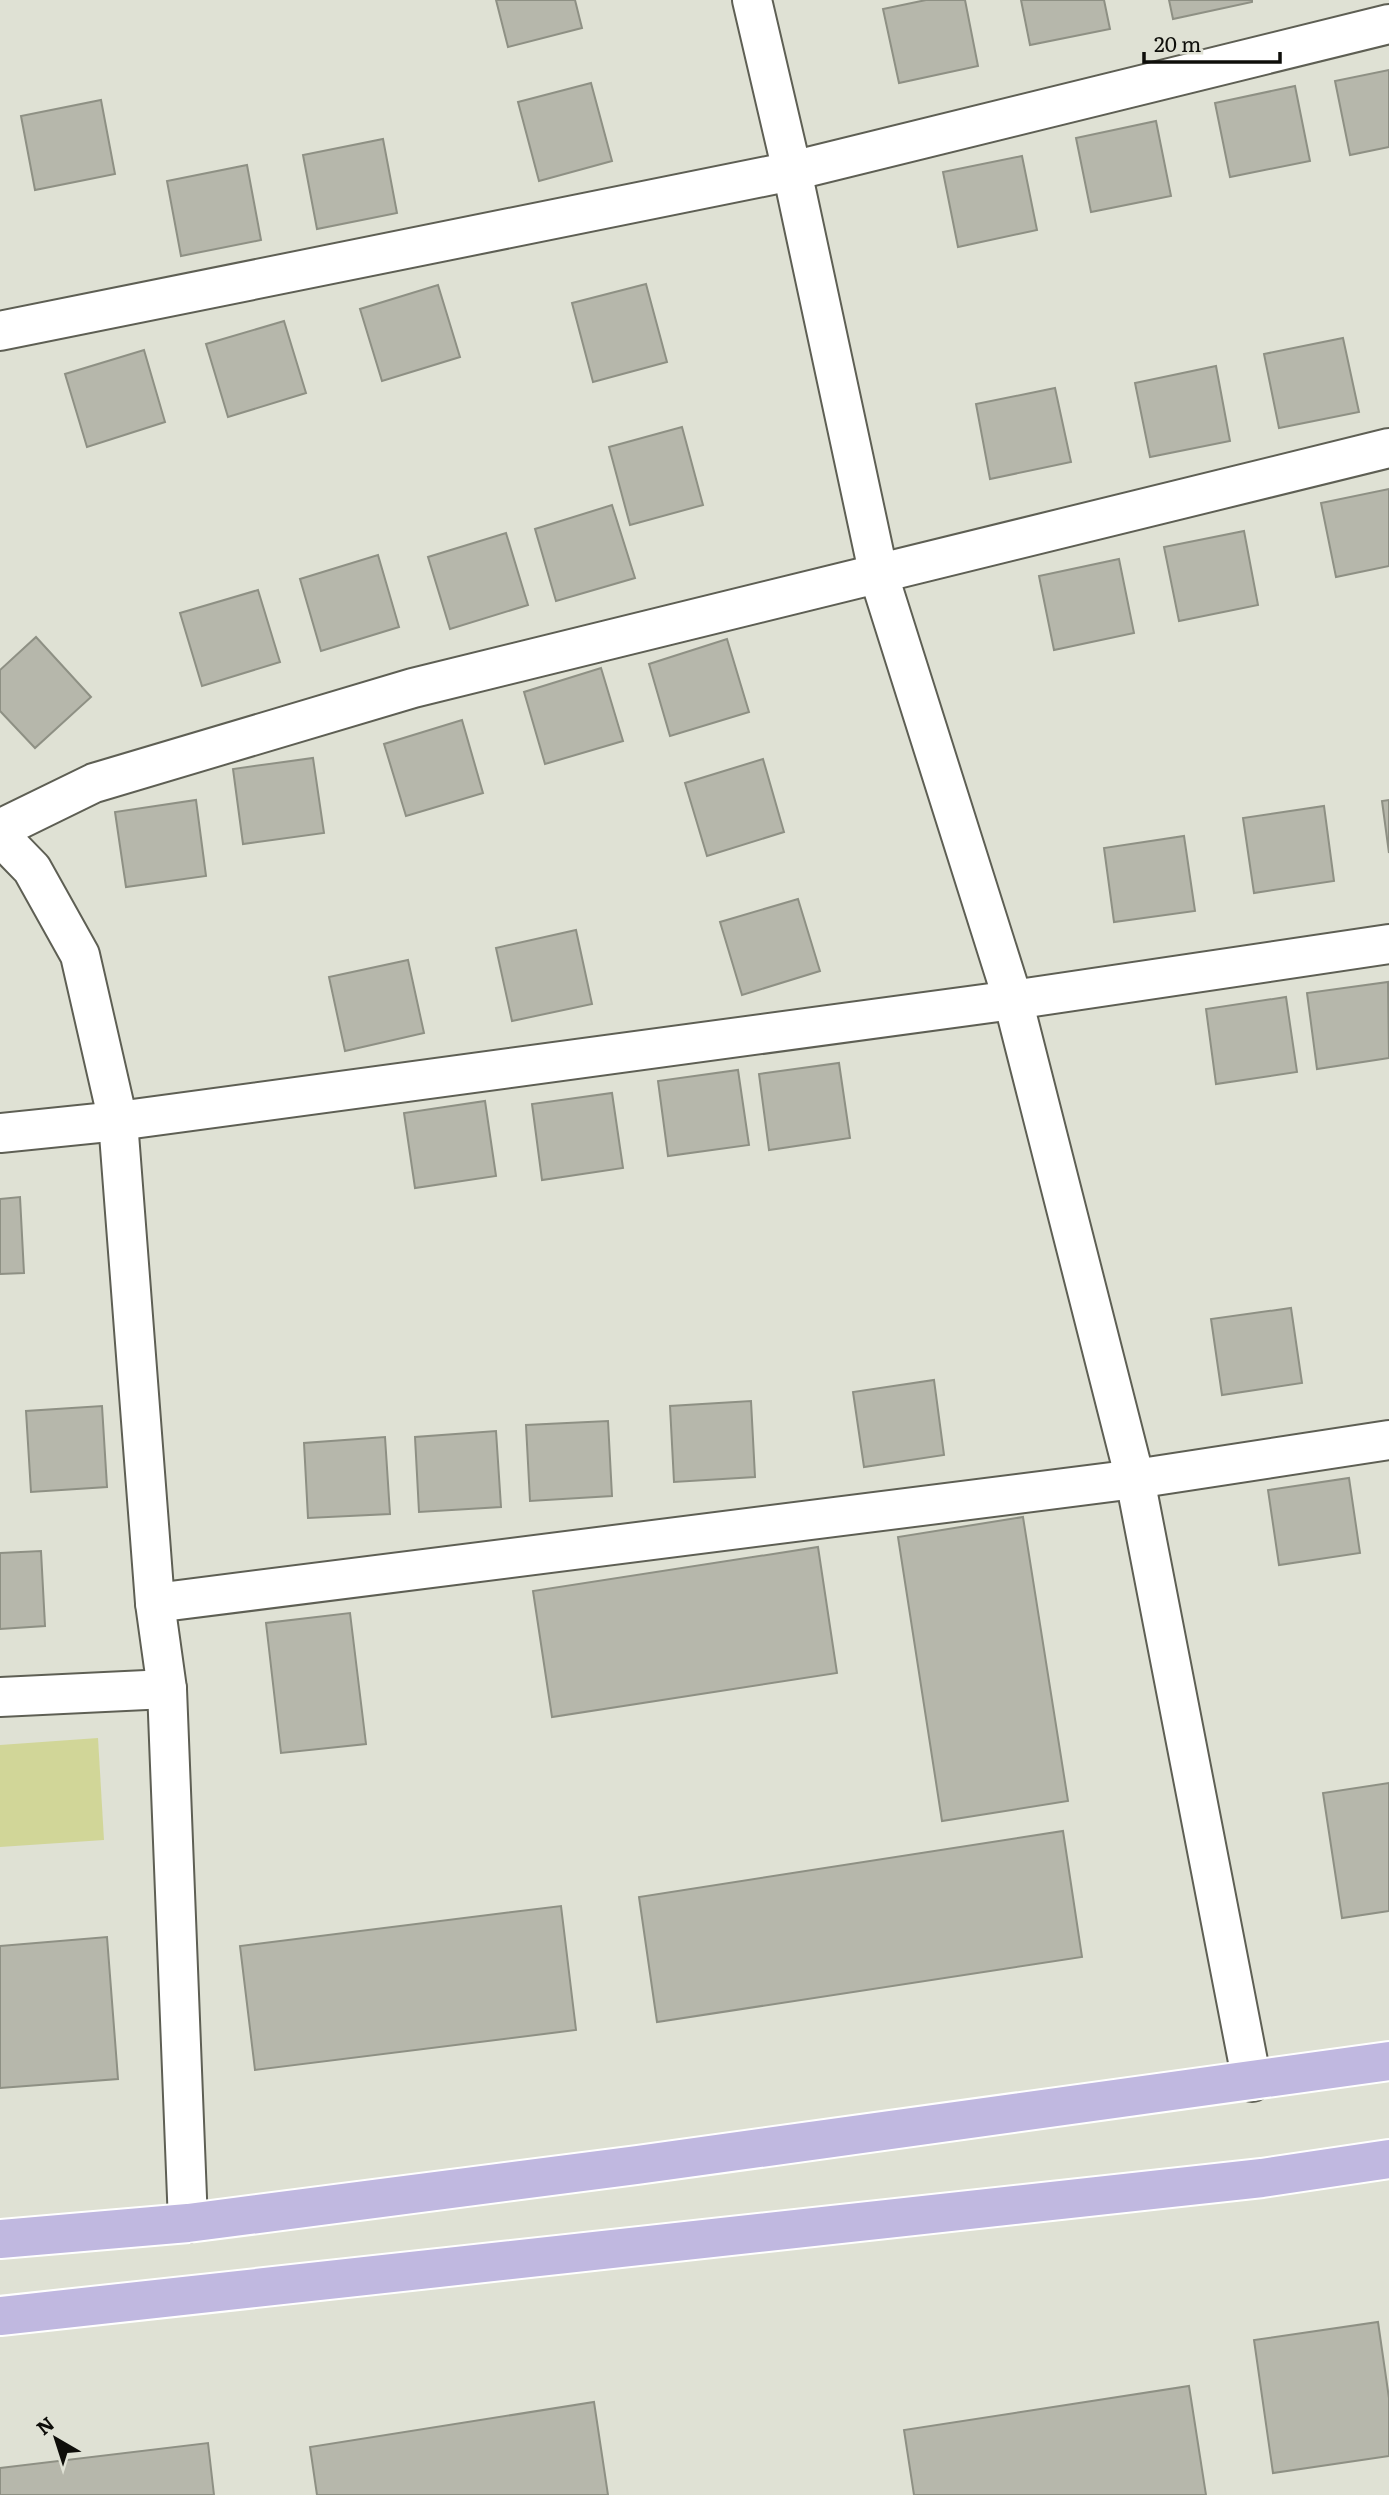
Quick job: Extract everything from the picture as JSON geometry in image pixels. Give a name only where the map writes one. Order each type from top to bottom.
[{"type":"main road","points":[[0,2239],[188,2223],[1252,2082],[1389,2061]]},
{"type":"main road","points":[[0,2316],[1248,2179],[1389,2161]]},
{"type":"street","points":[[752,0],[792,171],[878,576],[1013,1000],[1135,1479],[1252,2082]]},
{"type":"street","points":[[0,331],[792,171],[1389,24]]},
{"type":"street","points":[[0,829],[94,783],[413,688],[878,576],[1389,448]]},
{"type":"street","points":[[0,836],[32,869],[80,955],[118,1122],[155,1603],[167,1689],[188,2223]]},
{"type":"street","points":[[0,1133],[118,1122],[1013,1000],[1389,944]]},
{"type":"street","points":[[155,1603],[1135,1479],[1389,1440]]},
{"type":"street","points":[[0,1698],[167,1689]]},
{"type":"green space","points":[[98,1738],[104,1840],[0,1847],[0,1745]]},
{"type":"building","points":[[496,0],[575,0],[582,28],[508,47]]},
{"type":"building","points":[[926,0],[965,0],[978,66],[899,83],[883,9]]},
{"type":"building","points":[[1021,0],[1104,0],[1110,29],[1030,45]]},
{"type":"building","points":[[1169,0],[1252,0],[1252,2],[1173,19]]},
{"type":"building","points":[[1389,70],[1389,147],[1350,155],[1335,81]]},
{"type":"building","points":[[591,83],[612,161],[539,181],[518,102]]},
{"type":"building","points":[[1295,86],[1310,161],[1230,177],[1215,103]]},
{"type":"building","points":[[101,100],[115,174],[35,190],[21,116]]},
{"type":"building","points":[[1156,121],[1171,196],[1091,212],[1076,138]]},
{"type":"building","points":[[383,139],[397,213],[317,229],[303,155]]},
{"type":"building","points":[[1022,156],[1037,230],[958,247],[943,172]]},
{"type":"building","points":[[247,165],[261,240],[181,256],[167,181]]},
{"type":"building","points":[[646,284],[667,362],[593,382],[572,303]]},
{"type":"building","points":[[438,285],[460,357],[382,381],[360,309]]},
{"type":"building","points":[[284,321],[306,393],[228,417],[206,344]]},
{"type":"building","points":[[1343,338],[1359,412],[1279,428],[1264,354]]},
{"type":"building","points":[[144,350],[165,422],[87,447],[65,374]]},
{"type":"building","points":[[1216,366],[1230,441],[1150,457],[1135,383]]},
{"type":"building","points":[[1055,388],[1071,462],[990,479],[976,404]]},
{"type":"building","points":[[682,427],[703,505],[630,525],[609,447]]},
{"type":"building","points":[[1389,489],[1389,566],[1336,577],[1321,503]]},
{"type":"building","points":[[612,505],[635,578],[556,601],[535,529]]},
{"type":"building","points":[[1244,531],[1258,605],[1179,621],[1164,547]]},
{"type":"building","points":[[506,533],[528,605],[450,629],[428,557]]},
{"type":"building","points":[[378,555],[399,627],[321,651],[300,579]]},
{"type":"building","points":[[1119,559],[1134,633],[1054,650],[1039,576]]},
{"type":"building","points":[[258,590],[280,662],[202,686],[180,613]]},
{"type":"building","points":[[36,637],[91,697],[35,748],[0,711],[0,670]]},
{"type":"building","points":[[727,639],[749,712],[670,736],[649,664]]},
{"type":"building","points":[[601,668],[623,741],[545,764],[524,692]]},
{"type":"building","points":[[462,720],[483,793],[406,816],[384,744]]},
{"type":"building","points":[[313,758],[324,833],[243,844],[233,769]]},
{"type":"building","points":[[763,759],[784,832],[707,856],[685,783]]},
{"type":"building","points":[[196,800],[206,876],[126,887],[115,812]]},
{"type":"building","points":[[1389,800],[1389,853],[1382,801]]},
{"type":"building","points":[[1324,806],[1334,881],[1254,893],[1243,818]]},
{"type":"building","points":[[1184,836],[1195,911],[1114,922],[1104,848]]},
{"type":"building","points":[[798,899],[820,971],[742,995],[720,922]]},
{"type":"building","points":[[576,930],[592,1004],[512,1021],[496,948]]},
{"type":"building","points":[[408,960],[424,1033],[345,1051],[329,977]]},
{"type":"building","points":[[1388,982],[1389,1058],[1317,1069],[1307,993]]},
{"type":"building","points":[[1286,997],[1297,1072],[1216,1084],[1206,1009]]},
{"type":"building","points":[[839,1063],[850,1138],[769,1150],[759,1074]]},
{"type":"building","points":[[738,1070],[749,1145],[668,1156],[658,1081]]},
{"type":"building","points":[[612,1093],[623,1168],[542,1180],[532,1104]]},
{"type":"building","points":[[485,1101],[496,1176],[415,1188],[404,1113]]},
{"type":"building","points":[[20,1197],[24,1273],[0,1274],[0,1199]]},
{"type":"building","points":[[1291,1308],[1302,1383],[1222,1395],[1211,1319]]},
{"type":"building","points":[[934,1380],[944,1455],[864,1467],[853,1392]]},
{"type":"building","points":[[751,1401],[755,1477],[674,1482],[670,1406]]},
{"type":"building","points":[[102,1406],[107,1487],[31,1492],[26,1411]]},
{"type":"building","points":[[608,1421],[612,1496],[530,1501],[526,1425]]},
{"type":"building","points":[[496,1431],[501,1507],[419,1512],[415,1437]]},
{"type":"building","points":[[385,1437],[390,1514],[308,1518],[304,1443]]},
{"type":"building","points":[[1349,1478],[1360,1553],[1279,1565],[1268,1490]]},
{"type":"building","points":[[1023,1517],[1068,1801],[942,1821],[898,1537]]},
{"type":"building","points":[[818,1547],[837,1673],[552,1717],[533,1591]]},
{"type":"building","points":[[41,1551],[45,1626],[0,1629],[0,1553]]},
{"type":"building","points":[[350,1613],[366,1744],[281,1753],[266,1623]]},
{"type":"building","points":[[1389,1783],[1389,1911],[1342,1918],[1323,1793]]},
{"type":"building","points":[[1063,1831],[1082,1957],[657,2022],[639,1897]]},
{"type":"building","points":[[561,1906],[576,2030],[255,2070],[240,1946]]},
{"type":"building","points":[[107,1937],[118,2079],[0,2088],[0,1946]]},
{"type":"building","points":[[1378,2322],[1389,2398],[1389,2456],[1273,2473],[1254,2340]]},
{"type":"building","points":[[1189,2386],[1206,2495],[914,2495],[904,2430]]},
{"type":"building","points":[[594,2402],[608,2495],[317,2495],[310,2447]]},
{"type":"building","points":[[208,2443],[214,2495],[0,2495],[0,2468]]}]
